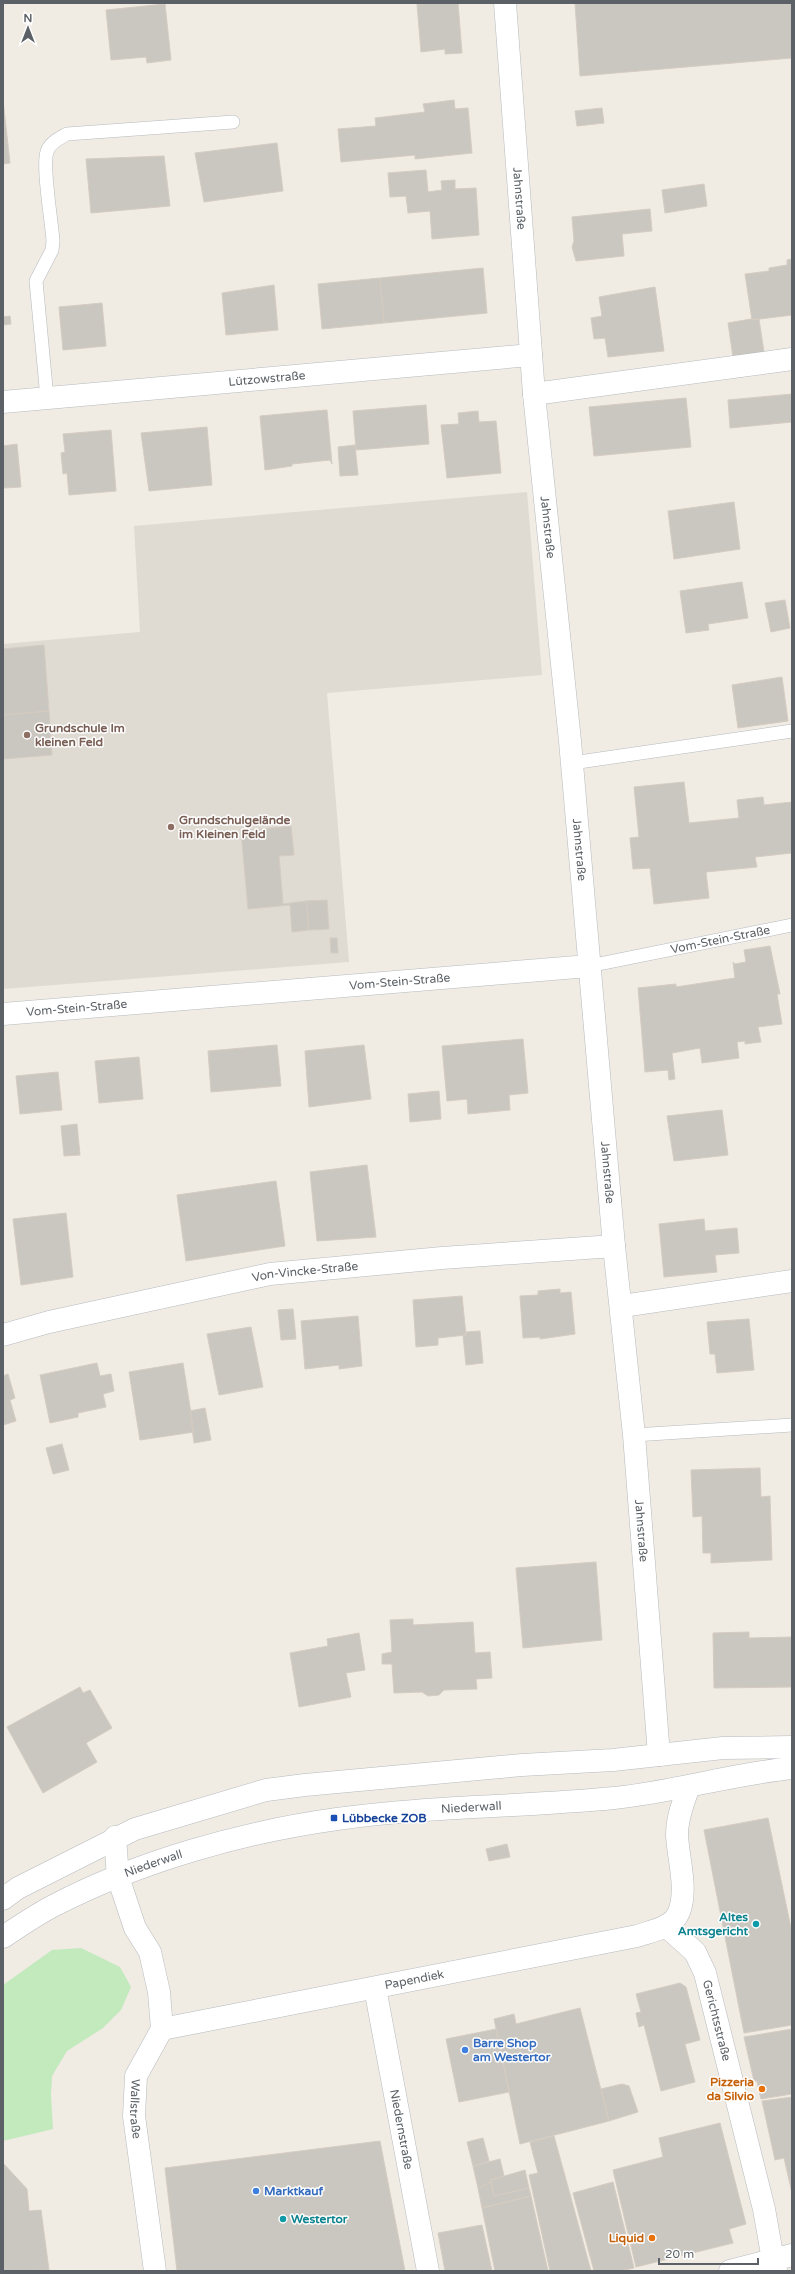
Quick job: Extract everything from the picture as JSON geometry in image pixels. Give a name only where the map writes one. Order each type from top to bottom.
[{"type":"street","name":"Jahnstraße","points":[[505,3],[534,394],[572,763],[588,966],[614,1246],[622,1306],[634,1435],[659,1755]]},
{"type":"street","name":"Lützowstraße","points":[[3,402],[531,355]]},
{"type":"street","points":[[534,394],[792,359]]},
{"type":"street","name":"Vom-Stein-Straße","points":[[3,1014],[588,966]]},
{"type":"street","name":"Von-Vincke-Straße","points":[[3,1335],[49,1322],[270,1274],[442,1258],[614,1246]]},
{"type":"street","points":[[622,1306],[792,1281]]},
{"type":"street","points":[[3,1899],[18,1888],[115,1838],[187,1813],[266,1790],[522,1765],[613,1760],[723,1748],[792,1747]]},
{"type":"street","name":"Niederwall","points":[[3,1937],[55,1905],[118,1877],[170,1858],[234,1840],[336,1819],[434,1809],[615,1798],[689,1787],[792,1768]]},
{"type":"street","points":[[666,1926],[679,1913],[682,1889],[677,1833],[681,1809],[689,1787]]},
{"type":"street","points":[[115,1838],[118,1877],[135,1928],[150,1952],[159,1992],[162,2029]]},
{"type":"street","name":"Papendiek","points":[[162,2029],[637,1936],[666,1926]]},
{"type":"street","name":"Gerichtsstraße","points":[[666,1926],[695,1952],[705,1973],[764,2209],[780,2262]]},
{"type":"street","name":"Niedernstraße","points":[[375,1988],[428,2271]]},
{"type":"street","name":"Wallstraße","points":[[155,2271],[134,2116],[136,2076],[162,2029]]},
{"type":"street","points":[[730,2271],[780,2262]]},
{"type":"lane","points":[[47,398],[36,280],[52,250],[53,241],[46,167],[47,151],[55,141],[67,134],[233,122]]},
{"type":"lane","points":[[572,763],[792,731]]},
{"type":"lane","name":"Vom-Stein-Straße","points":[[588,966],[792,925]]},
{"type":"lane","points":[[634,1435],[792,1425]]},
{"type":"shaded area","name":"Grundschulgelände im Kleinen Feld","points":[[527,492],[542,675],[327,693],[349,962],[3,989],[3,644],[140,632],[134,526]]},
{"type":"green space","points":[[81,1948],[120,1967],[131,1987],[121,2010],[103,2028],[67,2051],[52,2076],[51,2095],[53,2129],[3,2141],[3,1985],[52,1950]]},
{"type":"building","points":[[458,3],[462,53],[445,54],[445,49],[421,52],[417,4]]},
{"type":"building","points":[[575,3],[792,3],[792,58],[580,76]]},
{"type":"building","points":[[165,4],[171,60],[147,63],[146,57],[111,60],[106,10]]},
{"type":"building","points":[[3,100],[10,163],[3,164]]},
{"type":"building","points":[[454,100],[455,109],[468,108],[472,153],[415,159],[415,155],[341,162],[338,129],[376,126],[375,118],[425,112],[423,104]]},
{"type":"building","points":[[602,108],[604,123],[577,126],[575,111]]},
{"type":"building","points":[[277,143],[283,191],[204,202],[195,153]]},
{"type":"building","points":[[164,156],[170,206],[91,213],[86,159]]},
{"type":"building","points":[[426,170],[428,192],[442,190],[441,181],[455,180],[455,189],[476,188],[479,235],[432,239],[430,211],[408,213],[406,196],[390,197],[388,173]]},
{"type":"building","points":[[704,184],[707,206],[665,213],[662,190]]},
{"type":"building","points":[[650,209],[652,231],[622,234],[624,256],[576,261],[572,247],[574,241],[572,217]]},
{"type":"building","points":[[792,259],[792,315],[752,320],[745,274],[769,271],[769,268],[787,265],[787,260]]},
{"type":"building","points":[[483,268],[487,313],[384,323],[380,278]]},
{"type":"building","points":[[380,278],[384,323],[322,329],[318,284]]},
{"type":"building","points":[[274,285],[278,330],[226,335],[222,293]]},
{"type":"building","points":[[655,287],[664,351],[608,357],[605,338],[594,339],[591,318],[602,316],[599,297]]},
{"type":"building","points":[[102,303],[106,346],[63,350],[59,307]]},
{"type":"building","points":[[10,316],[11,324],[3,325],[3,317]]},
{"type":"building","points":[[759,319],[764,352],[733,357],[728,323]]},
{"type":"building","points":[[792,394],[792,422],[730,428],[728,400]]},
{"type":"building","points":[[686,398],[691,447],[594,456],[589,407]]},
{"type":"building","points":[[426,405],[429,444],[356,450],[353,411]]},
{"type":"building","points":[[327,410],[332,464],[330,460],[292,464],[292,466],[265,470],[260,416]]},
{"type":"building","points":[[478,411],[479,422],[496,421],[501,473],[447,478],[441,425],[459,424],[458,413]]},
{"type":"building","points":[[207,427],[212,485],[149,491],[141,433]]},
{"type":"building","points":[[111,430],[116,491],[69,495],[67,473],[63,474],[61,453],[65,452],[63,434]]},
{"type":"building","points":[[17,444],[21,487],[3,488],[3,446]]},
{"type":"building","points":[[355,445],[358,475],[340,476],[338,447]]},
{"type":"building","points":[[734,502],[740,549],[674,559],[668,511]]},
{"type":"building","points":[[742,582],[748,618],[708,624],[709,630],[686,633],[680,591]]},
{"type":"building","points":[[785,600],[790,628],[771,632],[765,603]]},
{"type":"building","points":[[44,645],[49,711],[3,715],[3,649]]},
{"type":"building","points":[[782,677],[788,721],[738,728],[732,685]]},
{"type":"building","name":"Grundschule Im kleinen Feld","points":[[49,711],[52,755],[3,759],[3,715]]},
{"type":"building","points":[[684,782],[689,823],[739,818],[737,800],[763,797],[764,805],[792,802],[792,853],[755,857],[757,867],[706,872],[709,898],[654,904],[650,868],[633,869],[630,838],[639,837],[634,787]]},
{"type":"building","points":[[291,826],[294,855],[279,856],[283,904],[306,901],[309,930],[292,932],[290,905],[248,909],[241,831]]},
{"type":"building","points":[[327,900],[329,929],[309,930],[306,901]]},
{"type":"building","points":[[330,938],[337,938],[338,953],[331,953]]},
{"type":"building","points":[[770,946],[780,994],[777,994],[782,1024],[758,1027],[761,1042],[745,1044],[745,1041],[737,1042],[739,1058],[702,1063],[700,1048],[672,1053],[675,1079],[669,1080],[668,1070],[645,1072],[638,988],[676,984],[676,987],[735,978],[733,962],[735,964],[746,962],[744,950]]},
{"type":"building","points":[[523,1039],[528,1093],[509,1095],[510,1110],[468,1114],[467,1099],[447,1101],[442,1046]]},
{"type":"building","points":[[277,1045],[281,1086],[211,1092],[208,1051]]},
{"type":"building","points":[[364,1045],[371,1099],[309,1107],[305,1051]]},
{"type":"building","points":[[139,1057],[143,1099],[99,1103],[95,1061]]},
{"type":"building","points":[[58,1072],[62,1110],[20,1114],[16,1076]]},
{"type":"building","points":[[439,1091],[441,1119],[410,1122],[408,1094]]},
{"type":"building","points":[[722,1110],[728,1155],[674,1161],[667,1116]]},
{"type":"building","points":[[77,1124],[80,1155],[64,1156],[61,1126]]},
{"type":"building","points":[[367,1165],[376,1237],[317,1241],[310,1172]]},
{"type":"building","points":[[276,1181],[285,1246],[186,1261],[177,1195]]},
{"type":"building","points":[[66,1213],[73,1277],[21,1285],[13,1219]]},
{"type":"building","points":[[704,1219],[705,1231],[737,1228],[739,1253],[715,1255],[717,1272],[664,1277],[659,1224]]},
{"type":"building","points":[[560,1289],[560,1293],[571,1292],[575,1334],[540,1339],[540,1337],[523,1338],[520,1296],[538,1295],[538,1291]]},
{"type":"building","points":[[462,1296],[466,1335],[438,1338],[438,1345],[416,1347],[413,1300]]},
{"type":"building","points":[[293,1309],[296,1339],[281,1340],[278,1310]]},
{"type":"building","points":[[358,1316],[362,1366],[339,1369],[339,1365],[305,1369],[301,1321]]},
{"type":"building","points":[[749,1319],[754,1370],[717,1373],[715,1354],[710,1354],[707,1322]]},
{"type":"building","points":[[251,1327],[263,1387],[219,1395],[207,1334]]},
{"type":"building","points":[[480,1331],[483,1363],[466,1365],[463,1335],[466,1335],[466,1332]]},
{"type":"building","points":[[97,1363],[100,1376],[111,1374],[114,1391],[103,1394],[106,1407],[78,1413],[78,1417],[50,1423],[40,1375]]},
{"type":"building","points":[[183,1363],[194,1432],[140,1440],[129,1372]]},
{"type":"building","points":[[8,1374],[15,1398],[10,1400],[16,1421],[3,1425],[3,1376]]},
{"type":"building","points":[[205,1408],[211,1440],[194,1443],[190,1411]]},
{"type":"building","points":[[62,1444],[69,1470],[53,1474],[46,1448]]},
{"type":"building","points":[[760,1468],[761,1497],[770,1496],[772,1560],[711,1563],[711,1553],[703,1553],[702,1516],[693,1517],[691,1470]]},
{"type":"building","points":[[596,1562],[602,1640],[523,1648],[516,1568]]},
{"type":"building","points":[[413,1619],[413,1625],[473,1622],[475,1653],[490,1652],[492,1678],[476,1679],[477,1689],[444,1690],[439,1695],[428,1696],[422,1692],[394,1693],[392,1664],[382,1664],[382,1654],[392,1652],[390,1620]]},
{"type":"building","points":[[749,1632],[749,1638],[792,1637],[792,1687],[714,1688],[713,1633]]},
{"type":"building","points":[[359,1633],[365,1670],[346,1673],[351,1697],[299,1707],[290,1653],[328,1646],[327,1639]]},
{"type":"building","points":[[80,1687],[83,1693],[90,1690],[112,1728],[86,1743],[97,1762],[43,1793],[7,1727]]},
{"type":"building","name":"Altes Amtsgericht","points":[[768,1818],[792,1933],[792,2025],[744,2033],[704,1830]]},
{"type":"building","points":[[507,1844],[510,1857],[489,1861],[486,1849]]},
{"type":"building","points":[[680,1983],[686,1987],[700,2040],[685,2044],[695,2082],[661,2091],[644,2025],[639,2027],[636,2013],[641,2012],[636,1994]]},
{"type":"building","points":[[580,2008],[609,2121],[520,2144],[494,2019],[514,2014],[516,2024]]},
{"type":"building","points":[[496,2029],[509,2092],[459,2102],[446,2039]]},
{"type":"building","points":[[792,2029],[792,2094],[761,2099],[757,2081],[754,2081],[744,2037]]},
{"type":"building","points":[[622,2084],[629,2086],[638,2112],[609,2121],[601,2089]]},
{"type":"building","points":[[792,2097],[792,2193],[784,2158],[775,2160],[762,2101]]},
{"type":"building","points":[[720,2123],[746,2224],[729,2229],[733,2243],[636,2267],[613,2170],[663,2157],[659,2138]]},
{"type":"building","points":[[554,2136],[591,2271],[550,2271],[529,2175],[538,2173],[530,2142]]},
{"type":"building","points":[[483,2138],[489,2161],[473,2166],[467,2142]]},
{"type":"building","name":"Westertor","points":[[380,2141],[405,2271],[177,2271],[165,2168]]},
{"type":"building","points":[[500,2159],[504,2176],[491,2180],[491,2182],[478,2188],[473,2166]]},
{"type":"building","points":[[3,2163],[27,2189],[29,2211],[41,2210],[49,2270],[3,2271]]},
{"type":"building","points":[[525,2170],[529,2188],[494,2196],[491,2180]]},
{"type":"building","points":[[491,2182],[494,2196],[529,2188],[531,2196],[482,2208],[478,2188]]},
{"type":"building","points":[[613,2182],[634,2268],[619,2271],[594,2271],[573,2193]]},
{"type":"building","points":[[531,2196],[548,2271],[495,2271],[482,2208]]},
{"type":"building","points":[[482,2225],[492,2271],[445,2271],[438,2233]]},
{"type":"place","name":"Grundschule Im kleinen Feld","points":[[27,735]]},
{"type":"place","name":"Grundschulgelände im Kleinen Feld","points":[[171,827]]},
{"type":"place","name":"Lübbecke ZOB","points":[[334,1818]]},
{"type":"place","name":"Altes Amtsgericht","points":[[756,1924]]},
{"type":"place","name":"Barre Shop am Westertor","points":[[465,2050]]},
{"type":"place","name":"Pizzeria da Silvio","points":[[762,2089]]},
{"type":"place","name":"Marktkauf","points":[[256,2191]]},
{"type":"place","name":"Westertor","points":[[283,2219]]},
{"type":"place","name":"Liquid","points":[[652,2238]]}]
